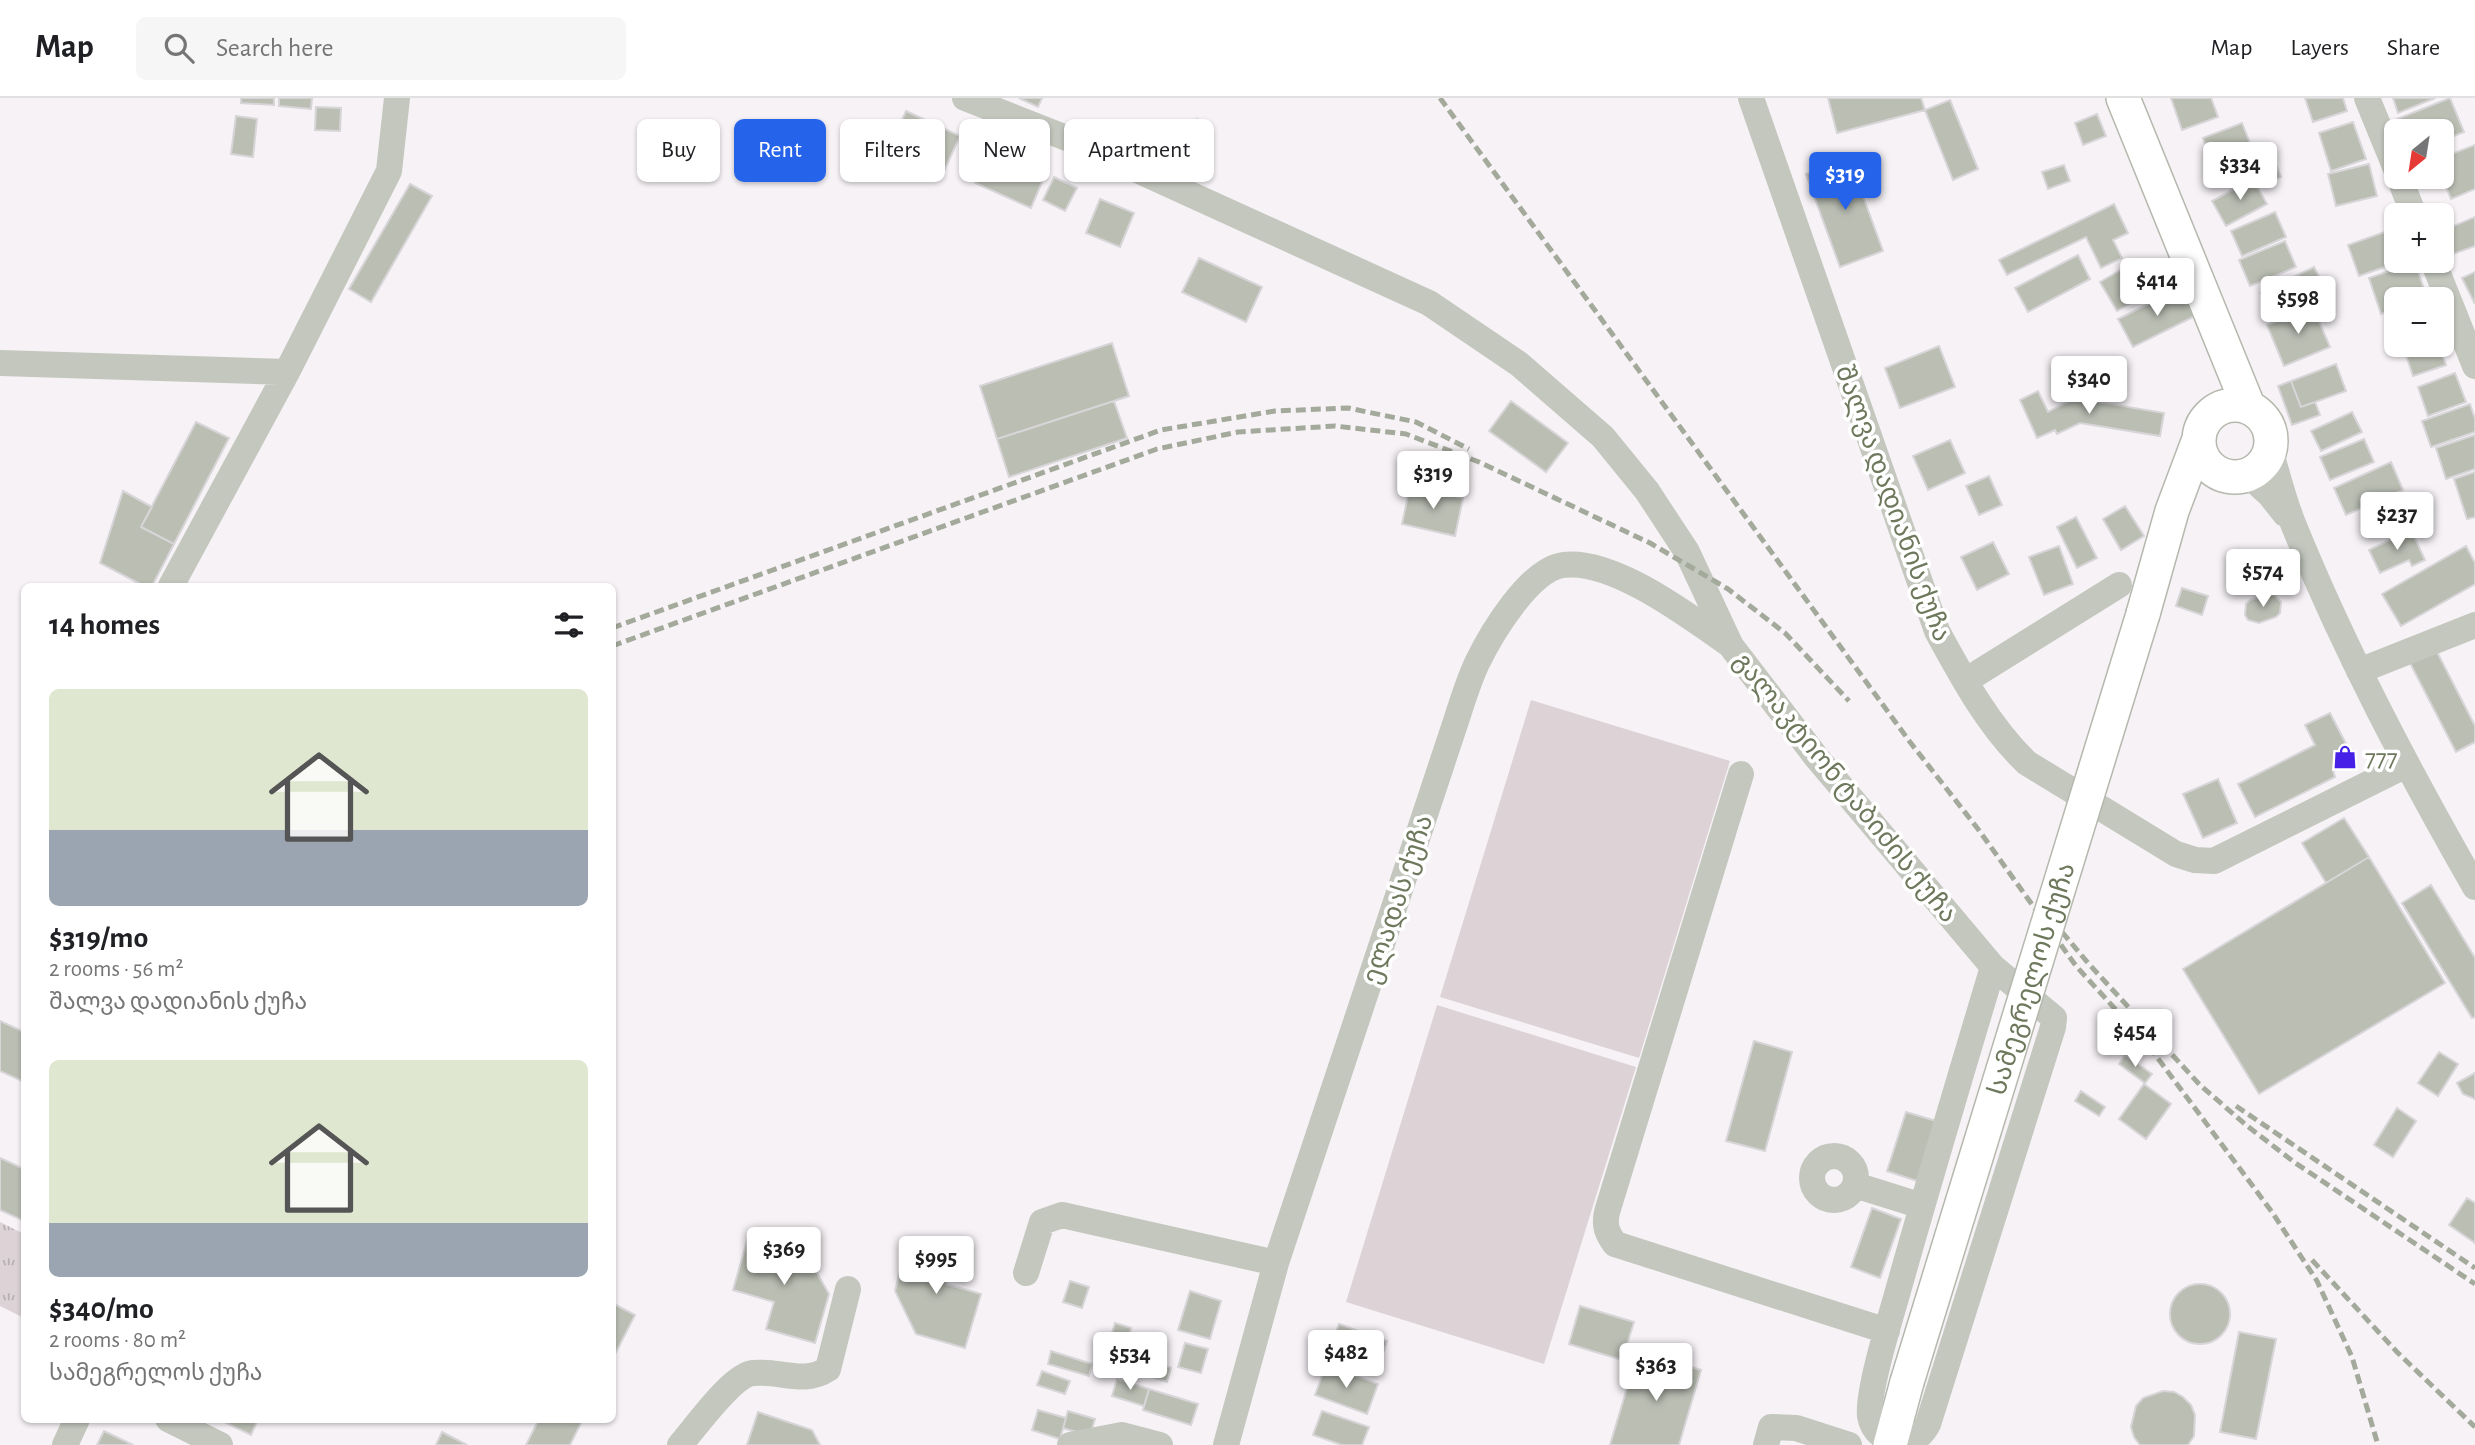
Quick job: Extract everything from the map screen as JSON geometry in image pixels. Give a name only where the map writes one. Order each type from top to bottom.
[{"type":"main road","points":[[2123,98],[2229,353],[2249,408]]},
{"type":"main road","name":"სამეგრელოს ქუჩა","points":[[1890,1443],[2172,511],[2229,353]]},
{"type":"main road","points":[[2172,511],[2236,475],[2258,469],[2270,450],[2270,433],[2263,418],[2249,408],[2235,405],[2221,408],[2209,415],[2200,433],[2200,451],[2213,470],[2236,475]]},
{"type":"street","points":[[173,583],[287,372],[389,171],[397,98]]},
{"type":"street","name":"გალაკტიონ ტაბიძის ქუჩა","points":[[965,98],[1069,139],[1429,303],[1519,364],[1603,437],[1647,491],[1687,552],[1731,646],[1817,758],[1993,967],[2054,1018],[1928,1424],[1923,1432],[1908,1442],[1890,1443]]},
{"type":"street","name":"შალვა დადიანის ქუჩა","points":[[1751,98],[1937,631],[1965,681],[2013,750],[2027,763],[2176,854],[2195,860],[2214,861],[2406,765]]},
{"type":"street","points":[[2368,98],[2384,139]]},
{"type":"street","points":[[2438,273],[2475,366]]},
{"type":"street","points":[[0,363],[287,372]]},
{"type":"street","points":[[2270,450],[2293,524],[2359,671],[2406,765],[2475,887]]},
{"type":"street","points":[[2236,475],[2270,495],[2293,524]]},
{"type":"street","name":"ელადას ქუჩა","points":[[1226,1445],[1276,1263],[1465,692],[1491,637],[1511,608],[1549,569],[1577,565],[1604,571],[1650,591],[1731,646]]},
{"type":"street","points":[[1965,681],[2119,584]]},
{"type":"street","points":[[2359,671],[2475,625]]},
{"type":"street","points":[[1741,774],[1607,1212],[1607,1234],[1615,1244],[1887,1331]]},
{"type":"street","points":[[1890,1443],[1876,1431],[1869,1414],[1887,1331],[1993,967]]},
{"type":"street","points":[[1855,1185],[1922,1206]]},
{"type":"street","points":[[1026,1273],[1042,1222],[1062,1215],[1276,1263]]},
{"type":"street","points":[[680,1445],[737,1380],[752,1373],[818,1376],[828,1369],[848,1289]]},
{"type":"street","points":[[65,1445],[75,1423]]},
{"type":"street","points":[[176,1423],[220,1445]]},
{"type":"street","points":[[1766,1445],[1771,1427],[1796,1429],[1849,1445]]},
{"type":"street","points":[[1070,1445],[1121,1440],[1160,1445]]},
{"type":"green space","points":[[1531,700],[1730,761],[1639,1058],[1440,997]]},
{"type":"green space","points":[[1437,1005],[1636,1067],[1544,1364],[1346,1302]]},
{"type":"green space","points":[[0,1222],[21,1232],[21,1316],[0,1306]]},
{"type":"building","points":[[241,98],[274,98],[274,105],[241,103]]},
{"type":"building","points":[[279,98],[312,98],[311,109],[279,106]]},
{"type":"building","points":[[1019,98],[1042,98],[1038,107]]},
{"type":"building","points":[[1828,98],[1921,98],[1925,110],[1837,133]]},
{"type":"building","points":[[2171,98],[2211,98],[2218,117],[2182,130]]},
{"type":"building","points":[[2305,98],[2343,98],[2347,111],[2313,122]]},
{"type":"building","points":[[2393,98],[2435,98],[2398,113]]},
{"type":"building","points":[[2450,98],[2464,132],[2454,136],[2454,119],[2397,119]]},
{"type":"building","points":[[1950,100],[1978,169],[1953,180],[1925,110]]},
{"type":"building","points":[[316,107],[341,108],[340,131],[315,130]]},
{"type":"building","points":[[906,111],[923,119],[902,119]]},
{"type":"building","points":[[2097,114],[2106,136],[2083,145],[2075,123]]},
{"type":"building","points":[[236,116],[257,119],[253,157],[231,154]]},
{"type":"building","points":[[2353,122],[2366,159],[2331,171],[2319,133]]},
{"type":"building","points":[[2242,123],[2252,148],[2212,163],[2203,138]]},
{"type":"building","points":[[945,129],[959,136],[945,169]]},
{"type":"building","points":[[2475,145],[2475,189],[2451,199],[2447,189],[2454,189],[2454,153]]},
{"type":"building","points":[[1849,158],[1883,251],[1840,267],[1806,174]]},
{"type":"building","points":[[2273,158],[2281,177],[2263,184],[2256,165]]},
{"type":"building","points":[[2369,164],[2377,196],[2336,206],[2328,174]]},
{"type":"building","points":[[2064,165],[2070,181],[2048,189],[2042,172]]},
{"type":"building","points":[[1054,177],[1077,188],[1065,211],[1043,200]]},
{"type":"building","points":[[2253,179],[2267,204],[2226,226],[2212,201]]},
{"type":"building","points":[[975,182],[1042,182],[1031,208]]},
{"type":"building","points":[[410,184],[432,196],[371,302],[349,289]]},
{"type":"building","points":[[1100,199],[1134,213],[1120,247],[1086,233]]},
{"type":"building","points":[[2114,204],[2128,233],[2113,240],[2122,258],[2101,268],[2086,237],[2007,275],[1999,260]]},
{"type":"building","points":[[2275,212],[2286,237],[2242,256],[2231,231]]},
{"type":"building","points":[[2475,217],[2475,246],[2454,254],[2454,226]]},
{"type":"building","points":[[2384,232],[2384,267],[2359,276],[2348,245]]},
{"type":"building","points":[[2285,241],[2296,267],[2250,286],[2239,260]]},
{"type":"building","points":[[2078,255],[2090,279],[2028,312],[2015,288]]},
{"type":"building","points":[[1199,258],[1262,287],[1246,322],[1182,292]]},
{"type":"building","points":[[2134,262],[2152,291],[2117,311],[2100,282]]},
{"type":"building","points":[[2314,267],[2326,290],[2273,317],[2261,293]]},
{"type":"building","points":[[2475,272],[2475,304],[2462,278]]},
{"type":"building","points":[[2384,273],[2419,273],[2423,287],[2384,287],[2384,313],[2381,314],[2369,278]]},
{"type":"building","points":[[2181,288],[2195,316],[2133,347],[2118,319]]},
{"type":"building","points":[[2313,307],[2330,347],[2284,366],[2267,325]]},
{"type":"building","points":[[1112,343],[1129,396],[997,439],[980,386]]},
{"type":"building","points":[[1939,346],[1955,387],[1900,408],[1885,368]]},
{"type":"building","points":[[2407,357],[2443,357],[2446,365],[2413,376]]},
{"type":"building","points":[[2336,364],[2346,391],[2301,407],[2291,381]]},
{"type":"building","points":[[2455,373],[2466,402],[2428,416],[2418,387]]},
{"type":"building","points":[[2291,381],[2301,407],[2315,402],[2320,415],[2292,425],[2278,386]]},
{"type":"building","points":[[2038,391],[2048,412],[2075,398],[2164,413],[2160,436],[2080,423],[2057,434],[2055,430],[2037,438],[2020,400]]},
{"type":"building","points":[[1114,401],[1127,438],[1009,477],[997,439]]},
{"type":"building","points":[[1511,401],[1568,443],[1546,472],[1489,431]]},
{"type":"building","points":[[2470,404],[2475,419],[2475,432],[2431,447],[2422,421]]},
{"type":"building","points":[[2352,412],[2362,432],[2321,451],[2311,431]]},
{"type":"building","points":[[196,422],[229,438],[174,544],[141,527]]},
{"type":"building","points":[[2475,435],[2475,469],[2446,479],[2436,448]]},
{"type":"building","points":[[2364,439],[2374,462],[2330,480],[2320,457]]},
{"type":"building","points":[[1950,440],[1965,473],[1928,490],[1913,456]]},
{"type":"building","points":[[2391,462],[2403,490],[2346,515],[2334,488]]},
{"type":"building","points":[[2475,472],[2475,517],[2467,519],[2454,479]]},
{"type":"building","points":[[1989,476],[2002,505],[1979,515],[1966,486]]},
{"type":"building","points":[[1410,486],[1463,498],[1455,536],[1402,524]]},
{"type":"building","points":[[123,491],[152,507],[141,527],[174,544],[154,583],[138,583],[100,563]]},
{"type":"building","points":[[2125,506],[2144,536],[2121,550],[2103,519]]},
{"type":"building","points":[[2076,517],[2097,558],[2077,568],[2057,527]]},
{"type":"building","points":[[2411,530],[2425,560],[2412,566],[2409,560],[2380,573],[2369,550]]},
{"type":"building","points":[[1993,542],[2009,574],[1977,590],[1961,557]]},
{"type":"building","points":[[2059,546],[2073,584],[2044,595],[2029,557]]},
{"type":"building","points":[[2466,546],[2475,563],[2475,584],[2401,626],[2382,594]]},
{"type":"building","points":[[2182,588],[2208,596],[2202,615],[2176,606]]},
{"type":"building","points":[[2268,594],[2274,595],[2281,602],[2280,613],[2259,623],[2248,620],[2245,615],[2246,604]]},
{"type":"building","points":[[2436,650],[2475,726],[2475,742],[2456,752],[2410,663]]},
{"type":"building","points":[[2330,713],[2355,761],[2333,771],[2335,777],[2255,817],[2238,784],[2315,745],[2305,725]]},
{"type":"building","points":[[2218,779],[2237,823],[2203,838],[2183,794]]},
{"type":"building","points":[[2344,818],[2369,857],[2326,883],[2302,843]]},
{"type":"building","points":[[2369,857],[2445,983],[2259,1094],[2183,969]]},
{"type":"building","points":[[2431,885],[2475,958],[2475,1017],[2472,1018],[2402,903]]},
{"type":"building","points":[[0,1021],[21,1031],[21,1081],[0,1071]]},
{"type":"building","points":[[1754,1041],[1792,1052],[1765,1151],[1726,1141]]},
{"type":"building","points":[[2439,1052],[2458,1064],[2438,1096],[2418,1083]]},
{"type":"building","points":[[2125,1055],[2152,1074],[2145,1083],[2119,1064]]},
{"type":"building","points":[[2475,1073],[2475,1099],[2463,1094],[2457,1083]]},
{"type":"building","points":[[2144,1084],[2171,1104],[2146,1139],[2119,1119]]},
{"type":"building","points":[[2081,1091],[2105,1107],[2099,1116],[2075,1101]]},
{"type":"building","points":[[2397,1108],[2416,1121],[2393,1157],[2374,1145]]},
{"type":"building","points":[[1906,1112],[1936,1121],[1917,1181],[1887,1171]]},
{"type":"building","points":[[0,1158],[21,1168],[21,1220],[0,1210]]},
{"type":"building","points":[[2467,1198],[2475,1203],[2475,1243],[2449,1225]]},
{"type":"building","points":[[1872,1208],[1901,1219],[1880,1278],[1851,1267]]},
{"type":"building","points":[[749,1234],[804,1250],[829,1294],[815,1343],[766,1329],[774,1302],[733,1290]]},
{"type":"building","points":[[917,1239],[956,1250],[946,1284],[981,1294],[965,1348],[916,1334],[895,1291],[900,1270],[907,1272]]},
{"type":"building","points":[[1070,1281],[1089,1287],[1082,1308],[1063,1302]]},
{"type":"building","points":[[2200,1284],[2217,1289],[2225,1297],[2230,1314],[2225,1331],[2217,1339],[2200,1344],[2183,1339],[2175,1331],[2170,1314],[2175,1297],[2183,1289]]},
{"type":"building","points":[[1190,1291],[1221,1301],[1210,1339],[1178,1330]]},
{"type":"building","points":[[616,1305],[635,1315],[616,1352]]},
{"type":"building","points":[[1580,1306],[1634,1322],[1622,1360],[1569,1344]]},
{"type":"building","points":[[1115,1323],[1131,1328],[1129,1337],[1112,1333]]},
{"type":"building","points":[[1339,1324],[1387,1341],[1377,1371],[1328,1354]]},
{"type":"building","points":[[2239,1332],[2276,1339],[2256,1439],[2220,1432]]},
{"type":"building","points":[[1111,1337],[1131,1343],[1127,1360],[1106,1354]]},
{"type":"building","points":[[1185,1343],[1208,1349],[1201,1373],[1178,1367]]},
{"type":"building","points":[[1051,1351],[1092,1364],[1089,1376],[1048,1364]]},
{"type":"building","points":[[1638,1351],[1701,1370],[1679,1445],[1610,1445]]},
{"type":"building","points":[[1145,1359],[1171,1368],[1167,1382],[1140,1373]]},
{"type":"building","points":[[1326,1365],[1378,1384],[1367,1414],[1315,1395]]},
{"type":"building","points":[[1042,1371],[1070,1381],[1065,1394],[1037,1385]]},
{"type":"building","points":[[1117,1379],[1149,1389],[1144,1406],[1112,1396]]},
{"type":"building","points":[[1149,1389],[1198,1404],[1191,1425],[1143,1410]]},
{"type":"building","points":[[2163,1391],[2174,1392],[2191,1405],[2195,1415],[2194,1436],[2188,1445],[2140,1445],[2134,1437],[2131,1427],[2136,1406],[2143,1398]]},
{"type":"building","points":[[1038,1410],[1066,1418],[1060,1439],[1032,1430]]},
{"type":"building","points":[[1068,1411],[1095,1419],[1090,1436],[1063,1428]]},
{"type":"building","points":[[1322,1411],[1369,1427],[1362,1445],[1342,1445],[1313,1435]]},
{"type":"building","points":[[758,1412],[812,1430],[820,1445],[747,1445]]},
{"type":"building","points":[[226,1423],[256,1423],[251,1435]]},
{"type":"building","points":[[537,1423],[581,1423],[570,1445],[526,1445]]},
{"type":"building","points":[[104,1431],[133,1445],[97,1445]]},
{"type":"building","points":[[442,1432],[467,1445],[436,1445]]},
{"type":"railway","points":[[1440,98],[2076,966],[2148,1045],[2272,1212],[2317,1281],[2352,1357],[2378,1445]]},
{"type":"railway","points":[[616,627],[1161,430],[1275,411],[1348,408],[1416,422],[1469,449]]},
{"type":"railway","points":[[616,645],[1157,449],[1238,432],[1335,426],[1406,434],[1479,462],[1650,543],[1728,589],[1785,633],[1849,701]]},
{"type":"railway","points":[[2062,932],[2200,1085],[2246,1125],[2294,1162],[2475,1284]]},
{"type":"railway","points":[[2236,1106],[2475,1268]]},
{"type":"railway","points":[[2312,1260],[2397,1352],[2475,1427]]},
{"type":"place","name":"777","points":[[2345,757]]}]
